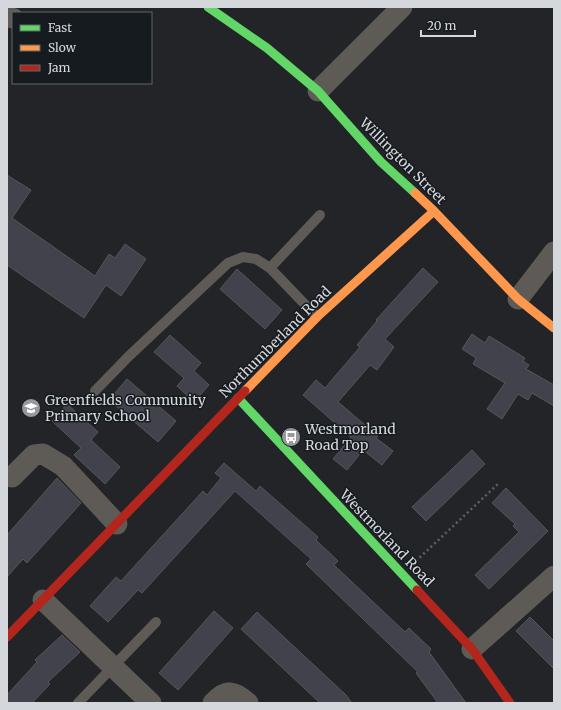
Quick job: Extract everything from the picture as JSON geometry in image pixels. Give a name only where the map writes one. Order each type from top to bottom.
[{"type":"street","name":"Willington Street","points":[[208,7],[267,48],[318,90],[381,162],[434,211],[518,299],[554,328]]},
{"type":"street","points":[[318,90],[402,7]]},
{"type":"street","name":"Northumberland Road","points":[[7,637],[317,317],[434,211]]},
{"type":"street","points":[[518,299],[554,252]]},
{"type":"street","name":"Westmorland Road","points":[[238,398],[336,505],[402,573],[472,649],[510,703]]},
{"type":"street","points":[[12,477],[34,455],[43,454],[63,466],[117,524]]},
{"type":"street","points":[[472,649],[554,576]]},
{"type":"street","points":[[43,600],[151,703]]},
{"type":"street","points":[[212,703],[220,695],[230,692],[239,694],[248,703]]},
{"type":"lane","points":[[270,268],[320,215]]},
{"type":"lane","points":[[94,391],[129,356],[228,264],[243,257],[256,259],[270,268],[317,317]]},
{"type":"lane","points":[[78,703],[156,622]]},
{"type":"path","points":[[402,573],[498,484]]},
{"type":"building","points":[[7,175],[31,190],[12,218],[95,276],[109,254],[115,258],[125,244],[146,259],[121,296],[106,285],[84,318],[7,265]]},
{"type":"building","points":[[423,268],[438,282],[385,339],[394,347],[377,370],[370,365],[338,402],[378,436],[376,438],[393,451],[382,465],[363,450],[347,470],[333,459],[351,437],[303,395],[316,380],[325,388],[360,347],[357,345],[377,321],[376,320]]},
{"type":"building","points":[[237,269],[282,310],[265,329],[220,289]]},
{"type":"building","points":[[472,334],[485,343],[489,336],[525,358],[523,361],[529,365],[526,369],[554,385],[554,406],[532,393],[528,400],[518,394],[502,419],[487,409],[505,383],[473,364],[476,358],[462,349]]},
{"type":"building","points":[[170,335],[201,363],[194,371],[209,385],[194,402],[177,386],[184,378],[154,352]]},
{"type":"building","points":[[127,379],[176,421],[158,442],[109,400]]},
{"type":"building","points":[[67,404],[98,432],[91,440],[120,467],[105,484],[74,455],[81,448],[52,421]]},
{"type":"building","points":[[472,450],[485,464],[426,521],[412,507]]},
{"type":"building","points":[[224,463],[256,491],[260,486],[318,537],[316,540],[338,561],[334,565],[405,632],[409,628],[431,649],[429,652],[466,703],[438,703],[416,673],[418,672],[306,564],[311,559],[235,491],[142,593],[138,590],[108,622],[90,606],[116,577],[121,581],[203,491],[207,495],[221,478],[215,473]]},
{"type":"building","points":[[57,478],[81,503],[27,563],[23,559],[7,577],[7,535]]},
{"type":"building","points":[[506,488],[548,531],[489,589],[475,575],[519,532],[513,526],[515,524],[492,503]]},
{"type":"building","points":[[214,611],[233,628],[178,690],[159,673]]},
{"type":"building","points":[[257,612],[346,695],[352,703],[320,703],[241,629]]},
{"type":"building","points":[[530,617],[554,641],[554,669],[516,631]]},
{"type":"building","points":[[62,635],[80,652],[48,682],[50,684],[32,703],[7,703],[7,695],[37,662],[35,660]]},
{"type":"traffic: fast","points":[[208,7],[267,48],[318,91],[381,162],[415,193]]},
{"type":"traffic: fast","points":[[238,398],[417,590]]},
{"type":"traffic: slow","points":[[415,193],[518,299],[554,328]]},
{"type":"traffic: slow","points":[[245,391],[317,317],[434,211]]},
{"type":"traffic: jam","points":[[7,637],[245,391]]},
{"type":"traffic: jam","points":[[417,590],[472,649],[510,703]]},
{"type":"place","name":"Greenfields Community Primary School","points":[[31,408]]},
{"type":"place","name":"Westmorland Road Top","points":[[291,437]]}]
